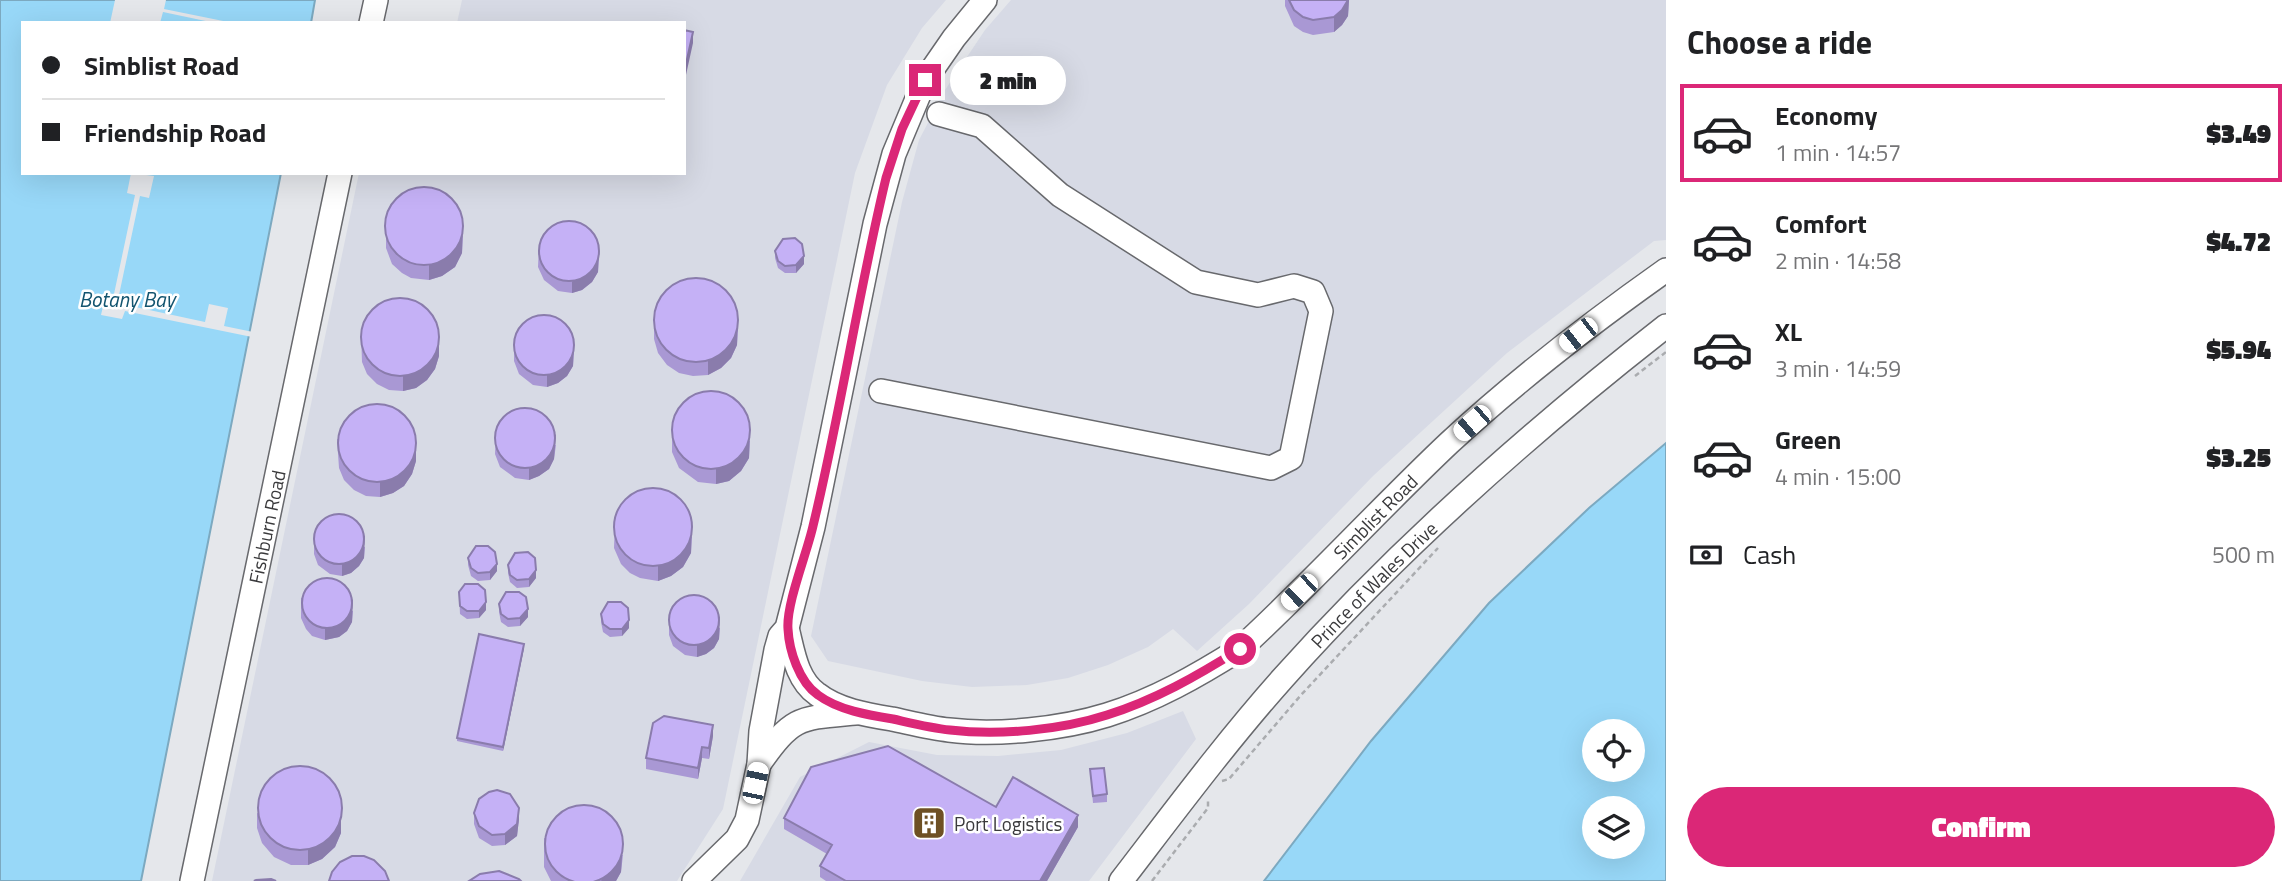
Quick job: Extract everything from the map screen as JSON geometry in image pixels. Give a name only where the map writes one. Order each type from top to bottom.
[{"type":"street","points":[[372,21],[376,0]]},
{"type":"street","points":[[694,881],[737,839],[747,820],[759,764],[761,732],[776,650],[780,636],[787,628],[813,527],[875,224],[902,129],[925,80],[985,0]]},
{"type":"street","points":[[881,391],[1271,468],[1291,458],[1321,311],[1313,292],[1294,286],[1258,295],[1196,282],[1060,195],[982,126],[939,114]]},
{"type":"street","name":"Fishburn Road","points":[[192,881],[340,175]]},
{"type":"street","name":"Simblist Road","points":[[787,628],[795,660],[805,682],[818,695],[858,713],[951,730],[1010,731],[1061,726],[1105,716],[1154,699],[1240,649],[1451,441],[1557,352],[1666,270]]},
{"type":"street","name":"Prince of Wales Drive","points":[[1121,881],[1208,768],[1283,678],[1346,610],[1476,483],[1585,389],[1666,326]]},
{"type":"street","name":"Simblist Road","points":[[759,764],[781,733],[804,719],[858,713]]},
{"type":"path","points":[[1636,376],[1666,352]]},
{"type":"path","points":[[1219,782],[1229,779],[1301,695],[1441,544]]},
{"type":"path","points":[[1152,881],[1208,808],[1208,796]]},
{"type":"shaded area","points":[[462,0],[946,0],[922,28],[887,85],[855,173],[723,809],[677,881],[212,881],[359,175],[686,175],[686,21],[457,21]]},
{"type":"shaded area","points":[[1011,0],[1666,0],[1666,240],[1654,241],[1507,353],[1373,476],[1249,604],[1197,651],[1173,629],[1148,647],[1108,665],[1068,678],[1027,685],[972,687],[922,681],[828,661],[811,636],[902,202],[919,140],[945,90],[985,30]]},
{"type":"shaded area","points":[[1183,711],[1196,739],[1089,881],[740,881],[800,777],[869,742],[937,755],[998,756],[1061,750],[1127,733]]},
{"type":"water","name":"Botany Bay","points":[[0,0],[315,0],[311,21],[21,21],[21,175],[281,175],[141,881],[0,881]]},
{"type":"water","points":[[1666,443],[1666,881],[1264,881],[1371,741],[1489,603],[1589,508]]},
{"type":"pier","points":[[115,0],[166,0],[164,9],[223,21],[206,21],[163,12],[161,21],[110,21]]},
{"type":"pier","points":[[131,175],[154,176],[149,198],[140,196],[119,295],[127,297],[126,305],[205,322],[209,304],[228,308],[224,326],[253,332],[252,337],[125,311],[122,319],[101,315],[106,293],[114,294],[135,195],[127,193]]},
{"type":"building","points":[[1289,0],[1348,0],[1334,17],[1313,20],[1294,10]]},
{"type":"building","points":[[686,30],[693,32],[686,64]]},
{"type":"building","points":[[424,187],[439,190],[456,204],[463,226],[460,241],[446,258],[424,265],[409,262],[392,248],[385,226],[388,211],[402,194]]},
{"type":"building","points":[[569,221],[586,226],[594,234],[599,251],[594,268],[586,276],[569,281],[552,276],[544,268],[539,251],[544,234],[552,226]]},
{"type":"building","points":[[795,238],[802,244],[804,256],[796,265],[785,266],[778,261],[775,251],[783,239]]},
{"type":"building","points":[[696,278],[712,281],[726,290],[735,304],[738,320],[735,336],[726,350],[712,359],[696,362],[680,359],[666,350],[657,336],[654,320],[657,304],[666,290],[680,281]]},
{"type":"building","points":[[400,298],[415,301],[428,309],[436,322],[439,337],[436,352],[428,365],[415,373],[400,376],[385,373],[372,365],[364,352],[361,337],[364,322],[372,309],[385,301]]},
{"type":"building","points":[[544,315],[561,320],[569,328],[574,345],[569,362],[561,370],[544,375],[527,370],[519,362],[514,345],[519,328],[527,320]]},
{"type":"building","points":[[711,391],[726,394],[738,403],[747,415],[750,430],[747,445],[738,457],[726,466],[711,469],[696,466],[684,457],[675,445],[672,430],[675,415],[684,403],[696,394]]},
{"type":"building","points":[[377,404],[392,407],[405,415],[413,428],[416,443],[413,458],[405,471],[392,479],[377,482],[362,479],[349,471],[341,458],[338,443],[341,428],[349,415],[362,407]]},
{"type":"building","points":[[525,408],[542,413],[550,421],[555,438],[550,455],[542,463],[525,468],[508,463],[500,455],[495,438],[500,421],[508,413]]},
{"type":"building","points":[[653,488],[668,491],[685,505],[692,527],[689,542],[675,559],[653,566],[638,563],[621,549],[614,527],[617,512],[631,495]]},
{"type":"building","points":[[339,514],[357,521],[364,539],[357,557],[339,564],[321,557],[314,539],[321,521]]},
{"type":"building","points":[[476,546],[488,546],[495,552],[497,564],[490,572],[478,573],[471,568],[468,558]]},
{"type":"building","points":[[528,552],[535,558],[536,570],[529,579],[517,580],[510,575],[508,565],[515,553]]},
{"type":"building","points":[[327,578],[345,585],[352,603],[345,621],[327,628],[309,621],[302,603],[309,585]]},
{"type":"building","points":[[465,584],[478,584],[485,590],[486,602],[479,611],[467,611],[460,606],[459,592]]},
{"type":"building","points":[[506,592],[519,592],[526,597],[528,609],[520,618],[508,619],[501,614],[499,604]]},
{"type":"building","points":[[694,595],[712,602],[719,620],[712,638],[694,645],[676,638],[669,620],[676,602]]},
{"type":"building","points":[[608,602],[621,602],[628,608],[629,620],[622,629],[610,629],[603,624],[601,614]]},
{"type":"building","points":[[479,634],[524,644],[503,747],[457,738]]},
{"type":"building","points":[[664,716],[713,725],[709,748],[702,747],[698,768],[646,758],[653,723]]},
{"type":"building","name":"Port Logistics","points":[[888,746],[996,807],[1013,777],[1078,815],[1040,881],[846,881],[820,866],[832,845],[784,818],[811,767]]},
{"type":"building","points":[[300,766],[316,769],[330,778],[339,792],[342,808],[339,824],[330,838],[316,847],[300,850],[284,847],[270,838],[261,824],[258,808],[261,792],[270,778],[284,769]]},
{"type":"building","points":[[1104,768],[1107,794],[1093,796],[1090,769]]},
{"type":"building","points":[[497,790],[510,794],[519,808],[517,824],[505,834],[492,835],[479,826],[474,813],[479,799]]},
{"type":"building","points":[[576,806],[599,808],[616,823],[622,836],[620,859],[605,876],[592,882],[569,880],[552,865],[546,852],[548,829],[563,812]]},
{"type":"building","points":[[352,856],[364,856],[374,860],[385,871],[389,881],[329,881],[340,862]]},
{"type":"building","points":[[499,871],[521,881],[469,881],[480,874]]},
{"type":"place","name":"Port Logistics","points":[[929,823]]},
{"type":"route","points":[[925,80],[902,129],[886,178],[813,527],[790,612],[787,628],[795,660],[805,682],[818,695],[858,713],[951,730],[1010,731],[1061,726],[1105,716],[1154,699],[1240,649]]}]
